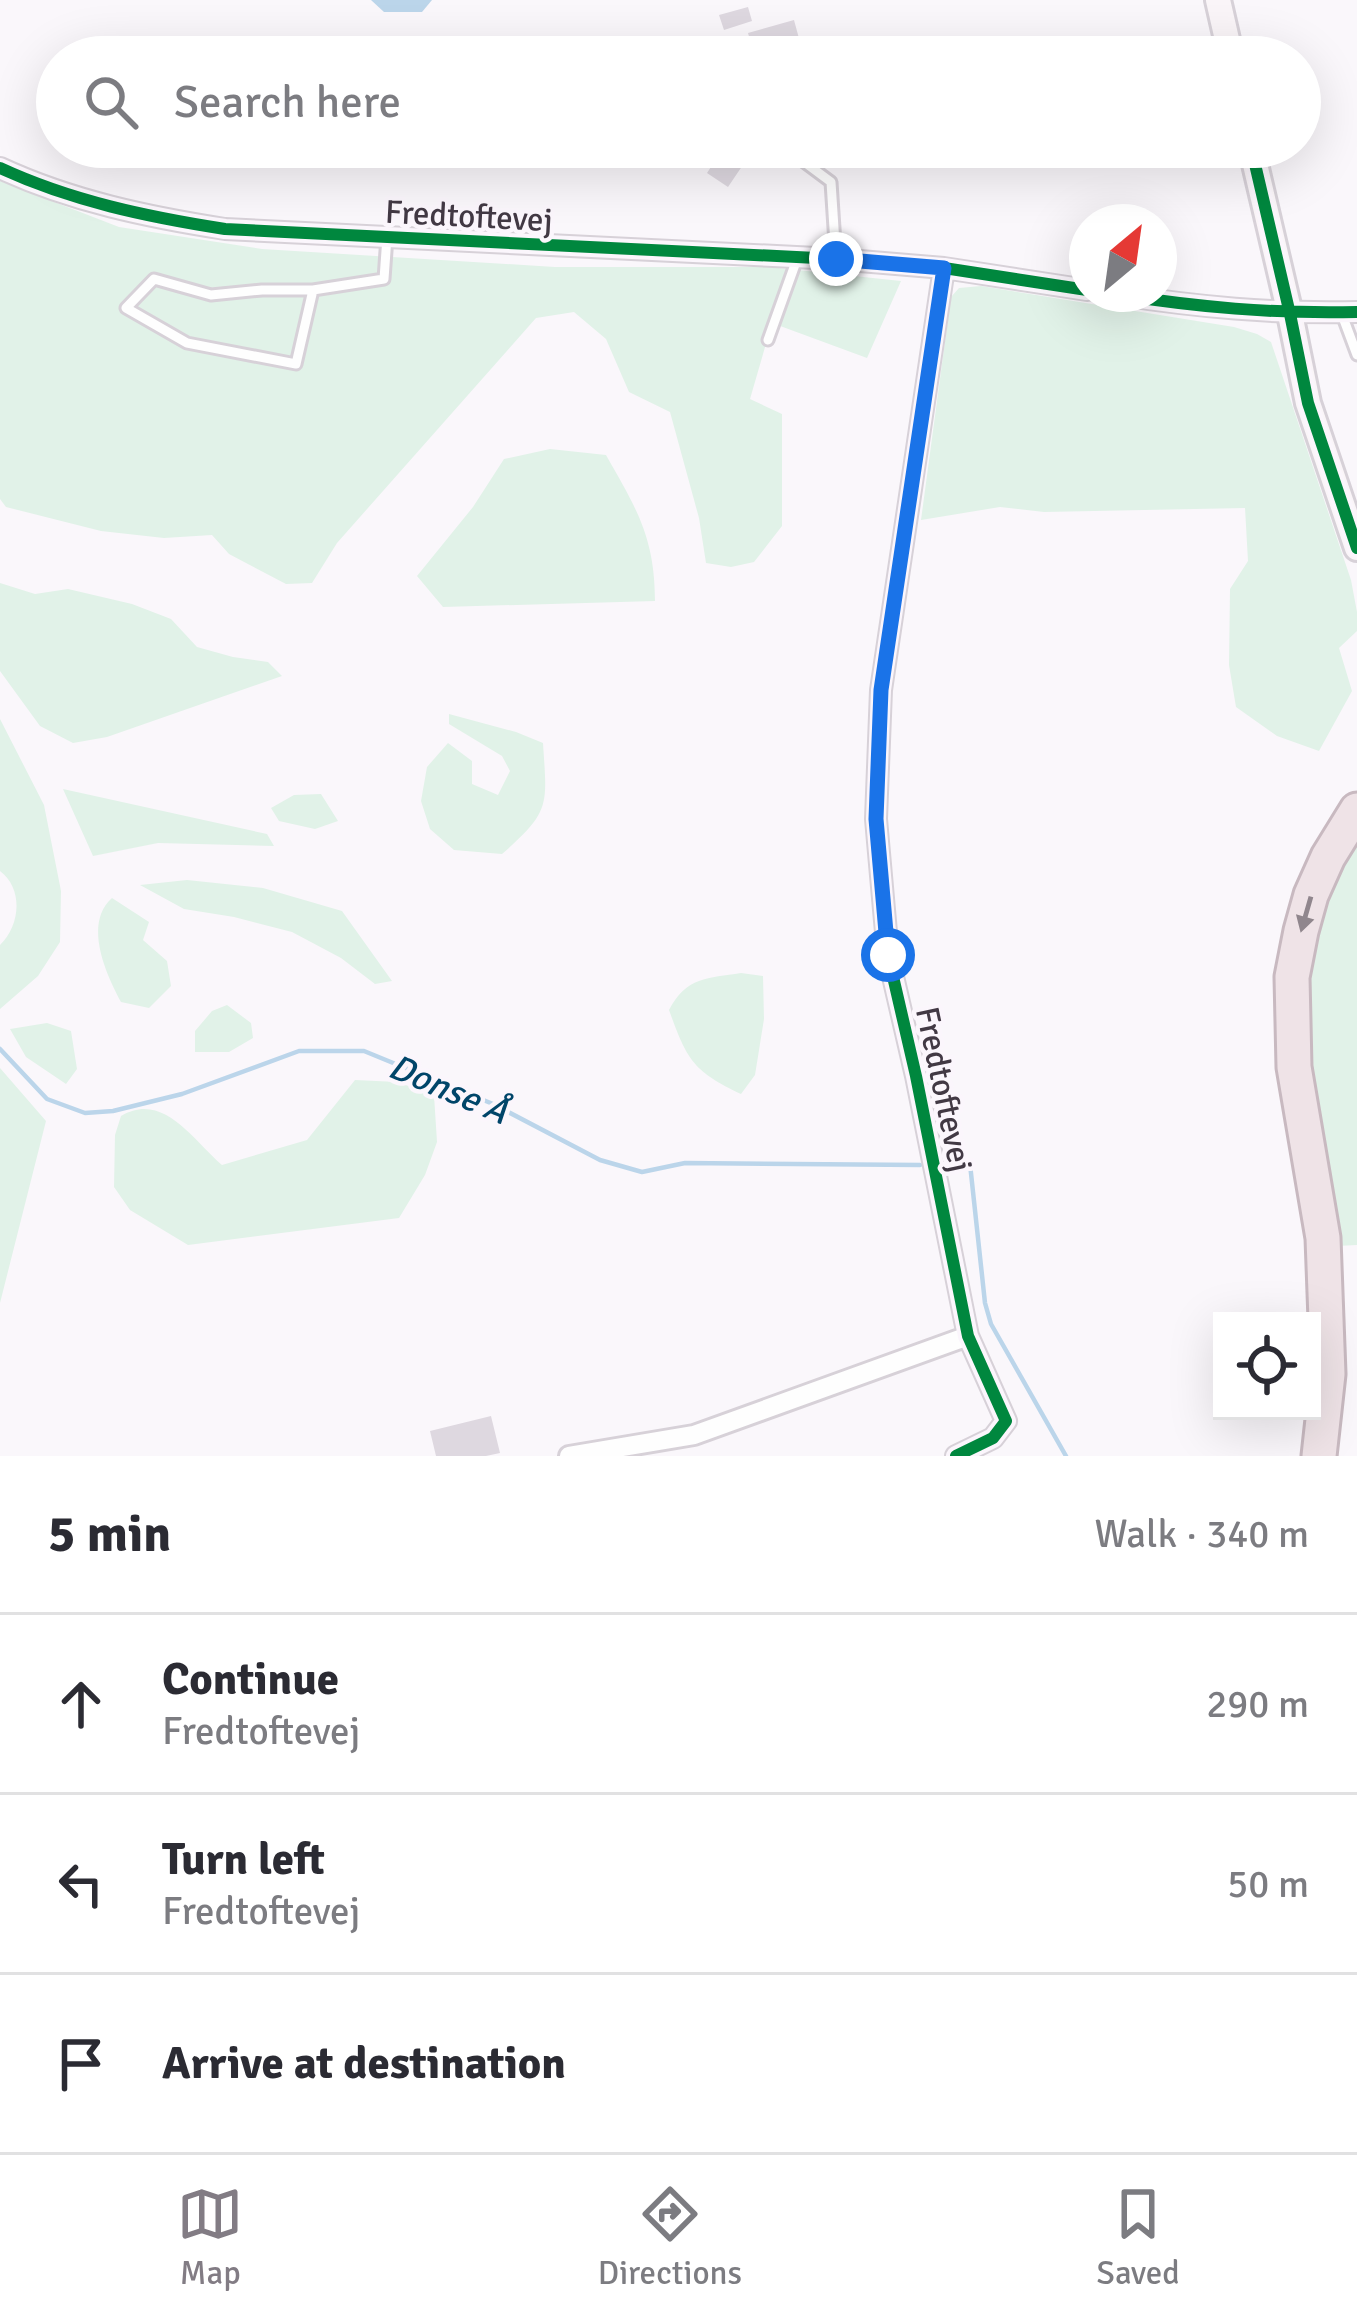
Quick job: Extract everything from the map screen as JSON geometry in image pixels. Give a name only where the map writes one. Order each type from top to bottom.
[{"type":"highway","points":[[1318,1456],[1328,1374],[1323,1238],[1294,1067],[1292,977],[1312,895],[1328,857],[1357,810]]},
{"type":"street","points":[[1218,0],[1226,36]]},
{"type":"street","name":"Fredtoftevej","points":[[0,167],[95,203],[225,229],[836,259],[944,268],[1069,287]]},
{"type":"street","points":[[1256,168],[1308,404],[1357,548]]},
{"type":"street","name":"Fredtoftevej","points":[[944,268],[881,690],[876,819],[888,955],[968,1336],[1006,1421],[993,1438],[956,1456]]},
{"type":"street","points":[[1177,304],[1290,314],[1349,312]]},
{"type":"street","points":[[1290,314],[1357,506]]},
{"type":"street","points":[[568,1456],[694,1435],[968,1336]]},
{"type":"lane","points":[[812,168],[831,182],[836,259]]},
{"type":"lane","points":[[313,290],[296,364],[187,343],[126,308],[154,279],[211,296],[313,290],[383,279],[387,237]]},
{"type":"lane","points":[[768,340],[797,259]]},
{"type":"lane","points":[[1349,312],[1357,355]]},
{"type":"shaded area","points":[[0,181],[119,227],[262,249],[555,267],[769,267],[901,281],[867,358],[772,323],[750,399],[782,414],[782,526],[754,562],[731,567],[706,563],[699,518],[670,412],[629,392],[606,339],[574,312],[536,318],[337,543],[312,583],[286,584],[229,554],[212,535],[164,538],[101,531],[6,507],[0,499]]},
{"type":"shaded area","points":[[981,286],[1069,300],[1069,312],[1141,312],[1234,327],[1271,342],[1351,580],[1357,612],[1357,631],[1339,648],[1352,691],[1319,751],[1277,736],[1236,707],[1229,665],[1230,589],[1248,561],[1245,508],[1044,512],[1000,507],[921,520],[951,297],[959,288]]},
{"type":"shaded area","points":[[550,449],[606,455],[647,541],[655,601],[443,607],[417,576],[473,507],[504,459]]},
{"type":"shaded area","points":[[0,583],[35,594],[68,589],[132,604],[171,619],[197,647],[268,662],[282,676],[107,737],[73,743],[40,726],[0,671]]},
{"type":"shaded area","points":[[449,714],[543,743],[545,794],[538,817],[502,854],[454,850],[430,829],[421,801],[427,767],[448,743],[472,761],[472,784],[498,795],[510,771],[502,756],[449,724]]},
{"type":"shaded area","points":[[0,719],[44,805],[61,891],[60,942],[38,976],[0,1009],[0,945],[12,928],[16,897],[0,871]]},
{"type":"shaded area","points":[[63,789],[267,834],[274,846],[158,843],[93,856]]},
{"type":"shaded area","points":[[321,794],[338,821],[315,829],[279,821],[271,808],[294,795]]},
{"type":"shaded area","points":[[1357,846],[1357,1245],[1337,1246],[1317,1147],[1305,991],[1314,928],[1333,881]]},
{"type":"shaded area","points":[[187,880],[263,888],[342,911],[392,981],[375,984],[341,958],[292,932],[184,909],[140,885]]},
{"type":"shaded area","points":[[112,898],[149,922],[143,940],[167,961],[171,986],[149,1008],[121,1002],[104,964],[99,921]]},
{"type":"shaded area","points":[[741,973],[763,976],[764,1019],[755,1075],[741,1094],[694,1062],[669,1010],[691,985]]},
{"type":"shaded area","points":[[227,1005],[251,1023],[253,1038],[229,1052],[195,1052],[195,1031],[212,1011]]},
{"type":"shaded area","points":[[47,1023],[71,1031],[77,1069],[66,1084],[26,1057],[10,1029]]},
{"type":"shaded area","points":[[0,1068],[46,1121],[0,1303]]},
{"type":"shaded area","points":[[355,1080],[397,1082],[434,1095],[437,1142],[425,1175],[399,1218],[188,1245],[130,1210],[114,1187],[115,1135],[121,1116],[150,1109],[164,1114],[222,1165],[307,1140]]},
{"type":"water","points":[[371,0],[432,0],[422,12],[384,12]]},
{"type":"building","points":[[748,7],[752,21],[724,30],[719,15]]},
{"type":"building","points":[[794,20],[798,36],[749,36]]},
{"type":"building","points":[[710,168],[741,168],[728,187],[707,173]]},
{"type":"building","points":[[491,1416],[500,1453],[436,1456],[430,1431]]},
{"type":"waterway","name":"Donse Å","points":[[0,1049],[47,1099],[85,1113],[182,1094],[299,1051],[364,1051],[493,1104],[600,1160],[642,1172],[685,1163],[920,1165]]},
{"type":"waterway","name":"Donse Å","points":[[970,1164],[991,1324],[1066,1456]]},
{"type":"cycle path","points":[[0,168],[110,206],[225,229],[836,259],[944,268],[1069,287]]},
{"type":"cycle path","points":[[1256,168],[1308,403],[1357,548]]},
{"type":"cycle path","points":[[944,268],[881,690],[876,819],[888,955],[968,1336],[1006,1421],[993,1438],[956,1456]]},
{"type":"cycle path","points":[[1177,303],[1357,312]]},
{"type":"route","points":[[836,259],[944,268],[881,690],[876,819],[888,955]]}]
